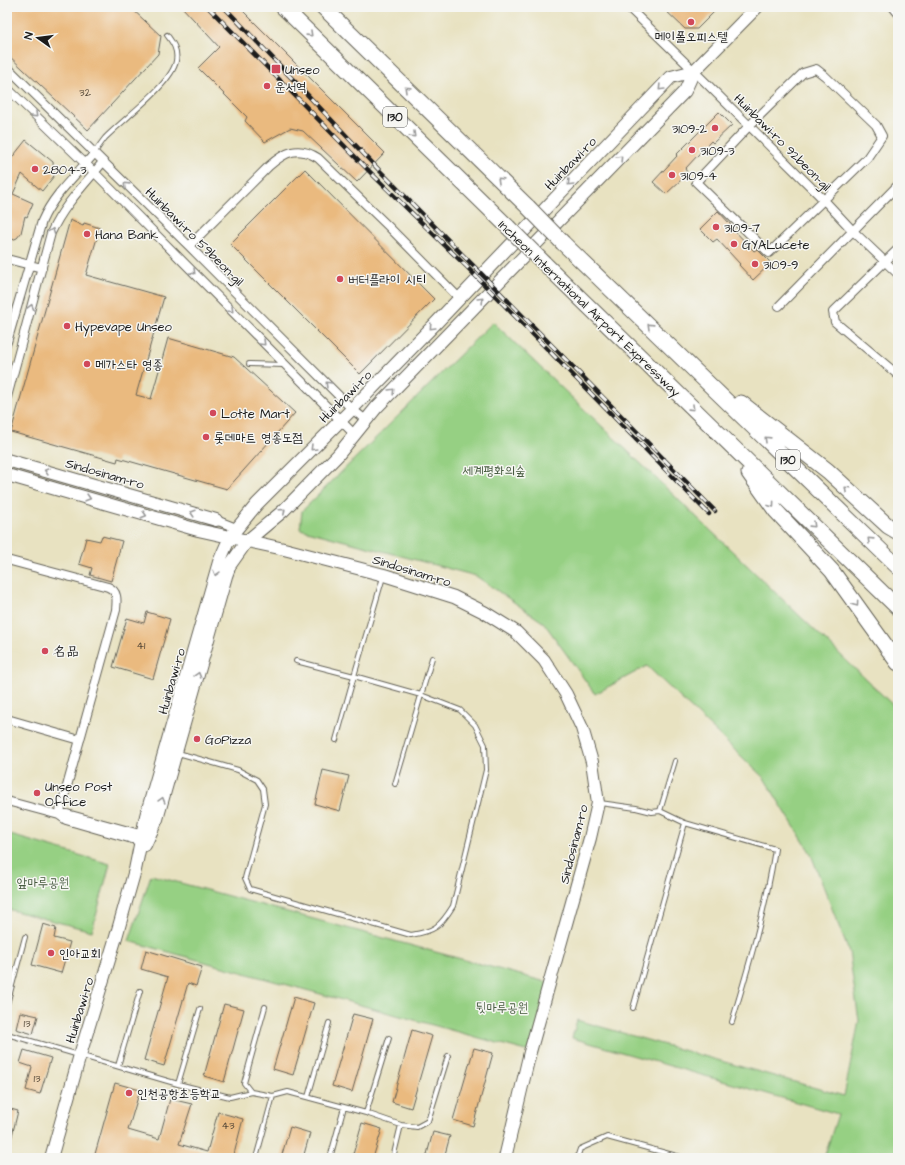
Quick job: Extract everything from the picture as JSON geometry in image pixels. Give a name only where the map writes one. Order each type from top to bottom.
[{"type":"highway","name":"Incheon International Airport Expressway","points":[[283,7],[898,608]]},
{"type":"highway","name":"130","points":[[323,7],[563,243],[898,567]]},
{"type":"highway","points":[[678,353],[828,471],[895,531]]},
{"type":"highway","points":[[725,440],[776,511],[832,571],[898,663]]},
{"type":"street","name":"Huinbawi-ro 92beon-gil","points":[[628,7],[898,274]]},
{"type":"street","name":"Huinbawi-ro","points":[[51,1158],[135,870],[145,839],[157,819],[230,565],[250,538],[283,511],[338,456],[376,408],[685,91],[694,71],[757,7]]},
{"type":"street","points":[[893,7],[898,13]]},
{"type":"street","name":"Huinbawi-ro 59beon-gil","points":[[7,67],[366,421]]},
{"type":"street","points":[[816,70],[825,76],[876,125],[882,136],[868,158],[769,252],[696,182],[749,126],[803,72],[816,70]]},
{"type":"street","name":"Huinbawi-ro","points":[[145,839],[146,816],[219,562],[233,533],[257,504],[459,298],[671,77],[694,71]]},
{"type":"street","name":"Huinbawi-ro 59beon-gil","points":[[7,88],[94,172],[355,435]]},
{"type":"street","points":[[189,246],[269,166],[282,155],[297,150],[311,154],[318,158],[459,298]]},
{"type":"street","points":[[7,342],[46,210],[56,196],[94,154]]},
{"type":"street","points":[[7,396],[51,233],[57,220],[74,196],[103,162]]},
{"type":"street","points":[[779,306],[898,185]]},
{"type":"street","points":[[898,249],[833,312],[835,322],[898,375]]},
{"type":"street","points":[[7,259],[42,268]]},
{"type":"street","name":"Sindosinam-ro","points":[[7,460],[216,520],[233,533]]},
{"type":"street","name":"Sindosinam-ro","points":[[7,475],[198,530],[233,533],[284,549],[384,575],[454,598],[484,612],[516,632],[544,660],[566,694],[582,728],[592,762],[598,803],[590,838],[530,1052],[505,1158]]},
{"type":"street","points":[[7,560],[108,587],[113,589],[116,594],[116,610],[59,815]]},
{"type":"street","points":[[7,719],[80,740]]},
{"type":"street","points":[[7,800],[59,815],[66,820],[145,839]]},
{"type":"lane","points":[[94,154],[104,139],[154,93],[171,72],[176,60],[175,46],[167,35]]},
{"type":"lane","points":[[249,364],[286,365]]},
{"type":"lane","points":[[336,740],[384,575]]},
{"type":"lane","points":[[395,784],[432,658]]},
{"type":"lane","points":[[175,753],[238,770],[257,780],[263,789],[265,804],[245,878],[250,889],[411,935],[426,933],[443,922],[453,906],[486,770],[485,745],[475,725],[460,710],[421,695],[296,661]]},
{"type":"lane","points":[[660,811],[675,761]]},
{"type":"lane","points":[[598,803],[636,808],[652,812],[660,811],[685,823],[775,849],[770,883],[755,945],[732,1022]]},
{"type":"lane","points":[[633,1008],[685,823]]},
{"type":"lane","points":[[7,1004],[25,936]]},
{"type":"lane","points":[[118,1066],[140,991]]},
{"type":"lane","points":[[251,1092],[244,1083],[265,1007]]},
{"type":"lane","points":[[178,1084],[200,1009]]},
{"type":"lane","points":[[308,1097],[329,1023]]},
{"type":"lane","points":[[7,1034],[178,1084],[230,1097],[251,1092],[273,1096],[288,1092],[417,1127],[428,1121],[448,1056]]},
{"type":"lane","points":[[366,1113],[389,1038]]},
{"type":"lane","points":[[256,1158],[273,1096]]},
{"type":"lane","points":[[330,1158],[344,1107]]},
{"type":"lane","points":[[393,1158],[402,1124]]},
{"type":"lane","points":[[578,1158],[580,1149],[607,1137],[684,1158]]},
{"type":"green space","name":"세계평화의숲","points":[[493,322],[898,710],[898,1158],[824,1158],[838,1114],[572,1038],[577,1020],[844,1096],[859,1021],[849,952],[810,852],[764,778],[647,666],[595,694],[544,623],[476,576],[300,529],[302,511]]},
{"type":"green space","name":"앞마루공원","points":[[7,834],[110,864],[92,931],[7,909]]},
{"type":"green space","name":"뒷마루공원","points":[[151,875],[550,983],[530,1052],[129,941]]},
{"type":"building","points":[[7,7],[130,7],[161,36],[158,54],[88,130],[7,54]]},
{"type":"building","name":"운서역","points":[[182,7],[239,7],[385,153],[357,182],[303,131],[290,128],[265,142],[245,121],[247,117],[198,68],[219,47]]},
{"type":"building","name":"메이폴오피스텔","points":[[662,7],[719,7],[697,29],[685,29]]},
{"type":"building","points":[[719,112],[732,125],[713,143],[711,141],[685,169],[687,172],[681,178],[682,179],[666,194],[653,182],[677,156],[676,155]]},
{"type":"building","points":[[26,140],[53,162],[54,176],[42,191],[22,174],[13,194],[33,203],[27,217],[25,216],[21,233],[17,238],[7,242],[7,164]]},
{"type":"building","name":"버터플라이 시티","points":[[305,169],[434,299],[360,374],[230,244]]},
{"type":"building","points":[[718,211],[754,251],[757,249],[771,263],[753,280],[717,239],[713,242],[700,229]]},
{"type":"building","points":[[70,220],[83,226],[84,223],[100,228],[86,275],[164,297],[136,395],[151,399],[168,338],[234,357],[295,413],[227,489],[118,458],[117,462],[11,432]]},
{"type":"building","points":[[102,536],[122,541],[111,581],[90,575],[92,568],[79,564],[86,538],[100,541]]},
{"type":"building","points":[[147,612],[170,619],[153,679],[113,667],[127,618],[144,623]]},
{"type":"building","points":[[323,770],[349,776],[340,811],[315,804]]},
{"type":"building","points":[[43,924],[56,928],[54,938],[70,942],[61,973],[32,965]]},
{"type":"building","points":[[146,950],[202,967],[196,986],[188,983],[164,1066],[144,1060],[168,977],[141,969]]},
{"type":"building","points":[[294,997],[314,1003],[293,1075],[273,1069]]},
{"type":"building","points":[[224,1004],[244,1009],[224,1082],[204,1076]]},
{"type":"building","points":[[20,1012],[38,1016],[33,1034],[16,1029]]},
{"type":"building","points":[[353,1014],[373,1019],[352,1092],[332,1086]]},
{"type":"building","points":[[412,1030],[432,1036],[411,1108],[392,1102]]},
{"type":"building","points":[[474,1048],[493,1053],[473,1126],[453,1120]]},
{"type":"building","points":[[24,1050],[51,1058],[40,1094],[26,1090],[32,1067],[20,1063]]},
{"type":"building","points":[[115,1083],[140,1090],[128,1130],[159,1139],[170,1099],[192,1104],[179,1144],[207,1152],[218,1112],[243,1119],[233,1158],[110,1158],[95,1154]]},
{"type":"building","points":[[7,1108],[18,1111],[10,1144],[7,1143]]},
{"type":"building","points":[[362,1123],[382,1129],[373,1158],[352,1158]]},
{"type":"building","points":[[290,1127],[310,1133],[303,1158],[281,1158]]},
{"type":"building","points":[[433,1132],[450,1136],[444,1158],[426,1158]]},
{"type":"railway","points":[[208,7],[374,176],[466,266],[709,514]]},
{"type":"railway","points":[[224,7],[379,170],[715,511]]},
{"type":"place","name":"메이폴오피스텔","points":[[691,22]]},
{"type":"place","name":"Unseo","points":[[276,69]]},
{"type":"place","name":"운서역","points":[[267,86]]},
{"type":"place","name":"3109-2","points":[[715,128]]},
{"type":"place","name":"3109-3","points":[[692,150]]},
{"type":"place","name":"2804-3","points":[[35,169]]},
{"type":"place","name":"3109-4","points":[[672,175]]},
{"type":"place","name":"3109-7","points":[[716,227]]},
{"type":"place","name":"Hana Bank","points":[[87,234]]},
{"type":"place","name":"GYALucete","points":[[734,244]]},
{"type":"place","name":"3109-9","points":[[755,264]]},
{"type":"place","name":"버터플라이 시티","points":[[340,279]]},
{"type":"place","name":"Hypevape Unseo","points":[[67,326]]},
{"type":"place","name":"메가스타 영종","points":[[87,364]]},
{"type":"place","name":"Lotte Mart","points":[[213,413]]},
{"type":"place","name":"롯데마트 영종도점","points":[[206,437]]},
{"type":"place","name":"名品","points":[[45,651]]},
{"type":"place","name":"GoPizza","points":[[197,739]]},
{"type":"place","name":"Unseo Post Office","points":[[37,793]]},
{"type":"place","name":"인아교회","points":[[51,953]]},
{"type":"place","name":"인천공항초등학교","points":[[129,1093]]}]
